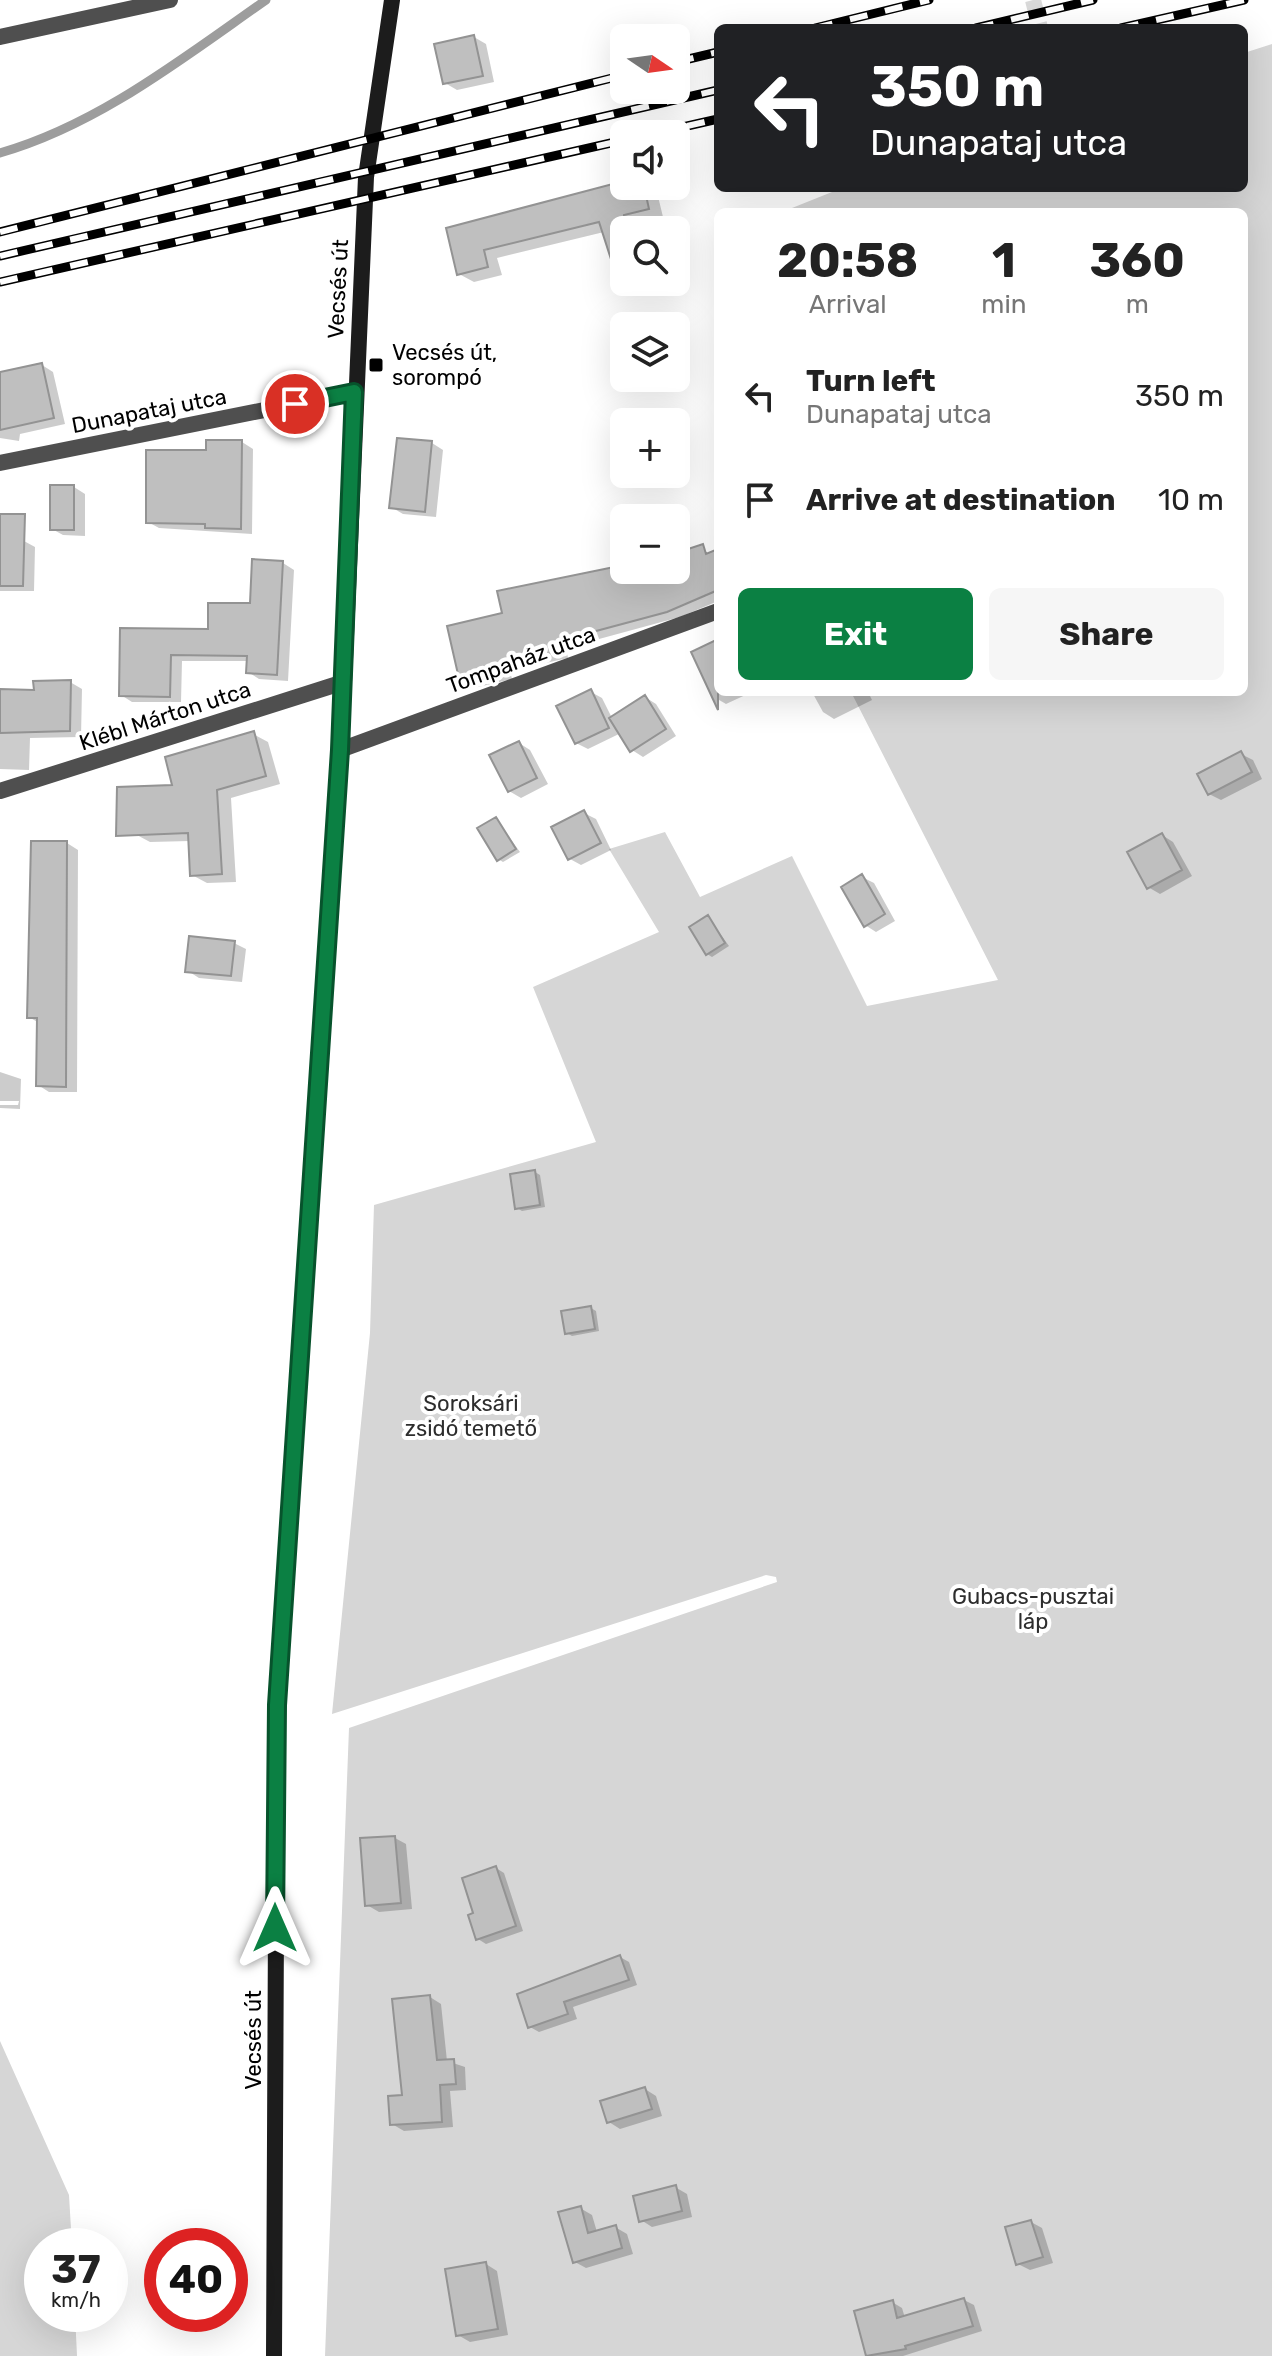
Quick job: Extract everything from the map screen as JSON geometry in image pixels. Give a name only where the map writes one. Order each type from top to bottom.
[{"type":"street","points":[[0,37],[170,0]]},
{"type":"street","name":"Vecsés út","points":[[274,2356],[277,1705],[344,682],[354,392],[366,177],[392,0]]},
{"type":"street","name":"Dunapataj utca","points":[[0,463],[354,392]]},
{"type":"street","name":"Tompaház utca","points":[[340,750],[714,612]]},
{"type":"street","name":"Klébl Márton utca","points":[[0,791],[344,682]]},
{"type":"green space","points":[[1272,44],[1272,2356],[325,2356],[349,1728],[777,1582],[776,1577],[766,1575],[332,1714],[370,1333],[374,1205],[596,1142],[533,987],[659,932],[609,849],[665,832],[700,897],[792,856],[867,1006],[998,980],[853,696],[1248,696],[1248,208],[792,208],[832,192],[1248,192],[1248,52]]},
{"type":"green space","points":[[0,2041],[69,2195],[71,2228],[24,2228],[24,2332],[76,2332],[77,2356],[0,2356]]},
{"type":"building","points":[[474,35],[483,76],[443,84],[434,44]]},
{"type":"building","points":[[610,185],[610,200],[647,200],[649,209],[624,216],[610,216],[610,256],[599,222],[484,250],[488,267],[457,275],[446,228]]},
{"type":"building","points":[[42,363],[54,418],[0,430],[0,372]]},
{"type":"building","points":[[397,438],[432,441],[425,512],[389,508]]},
{"type":"building","points":[[206,440],[242,440],[241,529],[205,528],[205,524],[146,523],[146,450],[206,450]]},
{"type":"building","points":[[50,485],[74,485],[74,530],[50,530]]},
{"type":"building","points":[[0,514],[25,514],[23,586],[0,586]]},
{"type":"building","points":[[703,544],[706,554],[714,551],[714,592],[667,612],[555,642],[557,652],[499,665],[501,673],[460,683],[447,626],[502,613],[497,591],[610,568],[610,584],[690,584],[690,548]]},
{"type":"building","points":[[252,559],[283,561],[277,675],[246,673],[247,656],[171,655],[170,697],[119,696],[120,628],[208,629],[208,603],[250,603]]},
{"type":"building","points":[[714,641],[714,696],[718,696],[718,710],[691,652]]},
{"type":"building","points":[[71,680],[70,731],[0,733],[0,689],[34,690],[33,681]]},
{"type":"building","points":[[591,689],[609,728],[575,744],[556,706]]},
{"type":"building","points":[[645,695],[666,729],[630,752],[609,718]]},
{"type":"building","points":[[254,731],[266,776],[217,790],[222,874],[190,876],[188,833],[116,836],[117,787],[172,785],[165,757]]},
{"type":"building","points":[[519,741],[537,778],[508,792],[489,755]]},
{"type":"building","points":[[1241,751],[1252,772],[1208,795],[1197,774]]},
{"type":"building","points":[[584,810],[601,843],[568,860],[551,827]]},
{"type":"building","points":[[496,817],[516,849],[497,861],[477,828]]},
{"type":"building","points":[[1162,833],[1182,870],[1147,889],[1127,852]]},
{"type":"building","points":[[31,841],[67,841],[66,1087],[36,1086],[37,1018],[27,1018]]},
{"type":"building","points":[[862,874],[885,914],[864,927],[841,887]]},
{"type":"building","points":[[708,915],[725,943],[706,955],[689,927]]},
{"type":"building","points":[[189,936],[235,941],[231,976],[185,972]]},
{"type":"building","points":[[535,1170],[540,1205],[515,1209],[510,1174]]},
{"type":"building","points":[[591,1306],[595,1329],[565,1334],[561,1311]]},
{"type":"building","points":[[395,1836],[401,1903],[365,1906],[360,1838]]},
{"type":"building","points":[[496,1866],[516,1926],[476,1940],[468,1915],[473,1913],[462,1878]]},
{"type":"building","points":[[620,1955],[629,1980],[564,2002],[568,2014],[528,2028],[517,1994]]},
{"type":"building","points":[[430,1995],[437,2060],[454,2059],[456,2084],[440,2085],[442,2122],[390,2125],[388,2096],[402,2095],[392,1999]]},
{"type":"building","points":[[645,2087],[652,2109],[607,2123],[600,2101]]},
{"type":"building","points":[[676,2185],[682,2211],[639,2222],[633,2196]]},
{"type":"building","points":[[581,2206],[588,2233],[616,2225],[622,2248],[573,2263],[558,2212]]},
{"type":"building","points":[[1031,2220],[1043,2257],[1016,2265],[1005,2227]]},
{"type":"building","points":[[486,2262],[498,2329],[456,2336],[445,2269]]},
{"type":"building","points":[[964,2298],[973,2326],[905,2346],[906,2349],[866,2356],[854,2311],[893,2300],[897,2318]]},
{"type":"waterway","points":[[0,153],[36,141],[105,108],[171,67],[266,0]]},
{"type":"tunnel","points":[[1033,0],[1039,24]]},
{"type":"railway","points":[[831,24],[929,0]]},
{"type":"railway","points":[[993,24],[1093,0]]},
{"type":"railway","points":[[1139,24],[1244,0]]},
{"type":"railway","points":[[690,59],[714,53]]},
{"type":"railway","points":[[0,232],[610,79]]},
{"type":"railway","points":[[0,256],[714,91]]},
{"type":"railway","points":[[690,125],[714,120]]},
{"type":"railway","points":[[0,282],[610,143]]},
{"type":"place","name":"Vecsés út, sorompó","points":[[376,365]]},
{"type":"route","points":[[275,1928],[277,1705],[340,750],[354,392],[295,404]]},
{"type":"park label","name":"Soroksári zsidó temető","points":[[471,1416]]},
{"type":"park label","name":"Gubacs-pusztai láp","points":[[1033,1608]]}]
